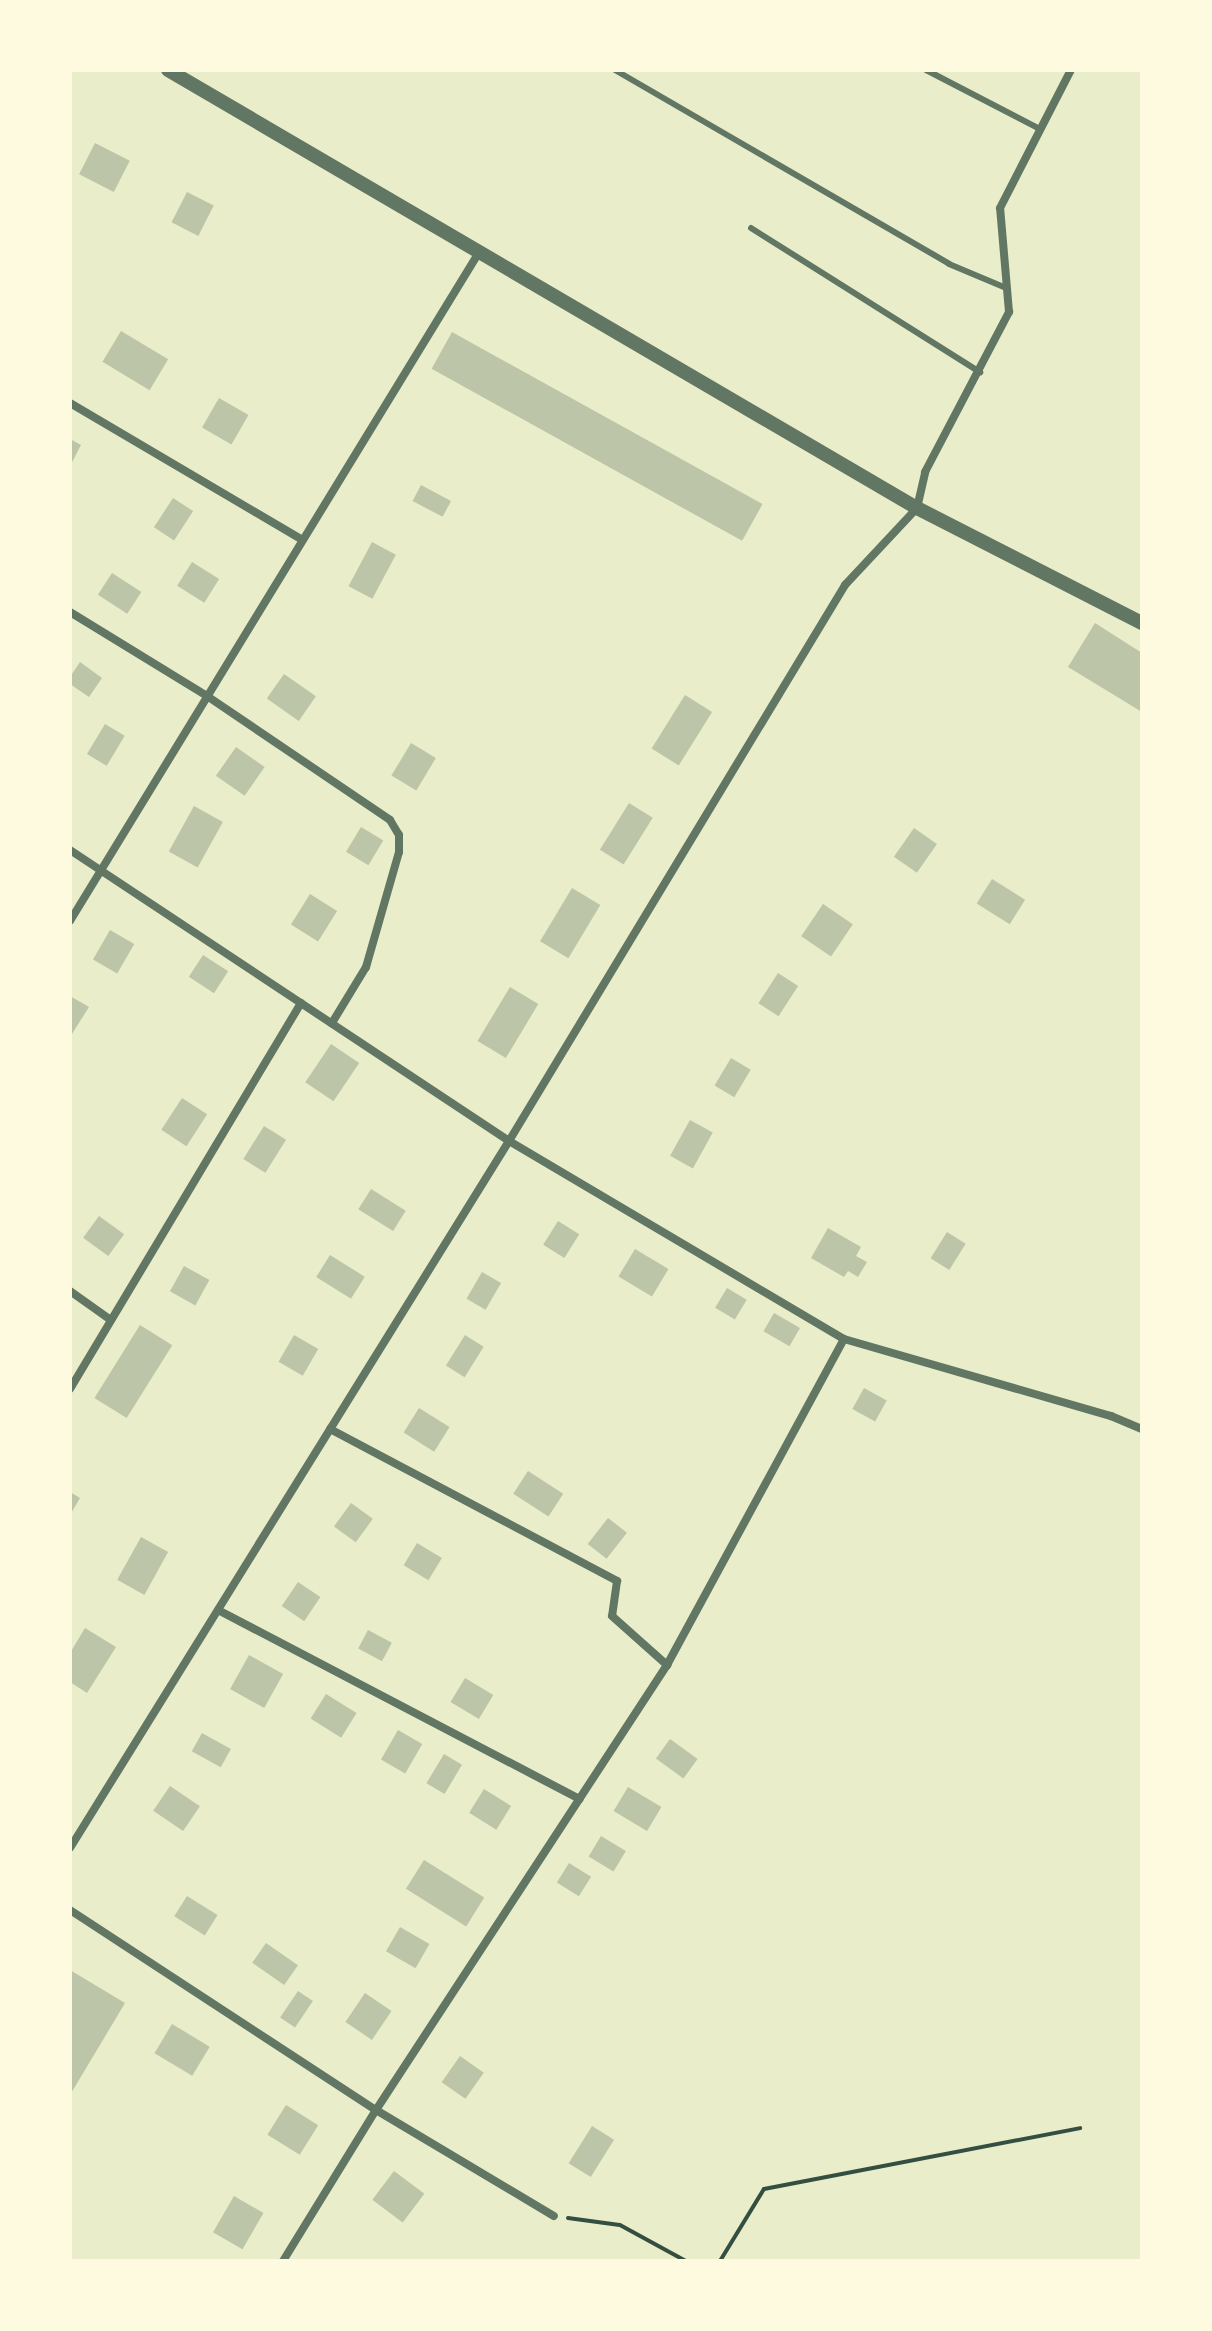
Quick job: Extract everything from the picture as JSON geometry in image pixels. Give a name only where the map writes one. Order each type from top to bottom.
[{"type":"street","points":[[168,70],[917,508],[1142,623]]},
{"type":"street","points":[[70,1848],[509,1141],[845,585],[917,508],[925,472],[1009,312],[1000,208],[1071,70]]},
{"type":"street","points":[[70,921],[478,254]]},
{"type":"street","points":[[70,403],[301,539]]},
{"type":"street","points":[[70,612],[207,696],[390,820],[399,835],[399,852],[366,967],[332,1023]]},
{"type":"street","points":[[70,850],[509,1141],[844,1339],[1111,1416],[1142,1429]]},
{"type":"street","points":[[70,1389],[301,1003]]},
{"type":"street","points":[[70,1291],[111,1320]]},
{"type":"street","points":[[283,2261],[376,2110],[667,1665],[844,1339]]},
{"type":"street","points":[[330,1429],[617,1581],[612,1616],[667,1665]]},
{"type":"street","points":[[218,1610],[580,1799]]},
{"type":"street","points":[[70,1910],[376,2110],[554,2216]]},
{"type":"lane","points":[[615,70],[949,264],[1006,288]]},
{"type":"lane","points":[[926,70],[1040,129]]},
{"type":"lane","points":[[751,228],[980,372]]},
{"type":"path","points":[[720,2261],[764,2189],[1080,2128]]},
{"type":"path","points":[[554,2216],[620,2225],[686,2261]]},
{"type":"building","points":[[95,143],[130,161],[114,192],[79,174]]},
{"type":"building","points":[[187,192],[214,206],[198,236],[172,222]]},
{"type":"building","points":[[121,331],[168,359],[150,390],[102,362]]},
{"type":"building","points":[[452,332],[762,504],[742,541],[432,369]]},
{"type":"building","points":[[219,398],[248,415],[231,444],[202,427]]},
{"type":"building","points":[[70,439],[81,445],[70,466]]},
{"type":"building","points":[[421,485],[451,501],[443,517],[413,501]]},
{"type":"building","points":[[173,498],[193,511],[174,540],[154,527]]},
{"type":"building","points":[[372,542],[396,555],[372,599],[349,586]]},
{"type":"building","points":[[192,562],[219,579],[204,603],[177,586]]},
{"type":"building","points":[[112,573],[141,592],[127,614],[98,595]]},
{"type":"building","points":[[1095,623],[1142,653],[1142,712],[1068,667]]},
{"type":"building","points":[[80,662],[102,678],[89,697],[70,684],[70,677]]},
{"type":"building","points":[[284,674],[316,696],[299,721],[267,699]]},
{"type":"building","points":[[685,695],[712,712],[679,765],[652,748]]},
{"type":"building","points":[[105,724],[125,736],[107,766],[87,754]]},
{"type":"building","points":[[411,743],[436,758],[416,791],[391,776]]},
{"type":"building","points":[[236,747],[265,767],[245,796],[216,776]]},
{"type":"building","points":[[629,803],[653,818],[624,864],[600,850]]},
{"type":"building","points":[[194,806],[223,822],[198,867],[169,851]]},
{"type":"building","points":[[361,827],[383,840],[368,865],[346,852]]},
{"type":"building","points":[[914,828],[937,844],[917,873],[894,857]]},
{"type":"building","points":[[992,879],[1025,900],[1010,924],[977,904]]},
{"type":"building","points":[[572,888],[600,905],[568,958],[540,941]]},
{"type":"building","points":[[310,894],[337,911],[318,941],[291,925]]},
{"type":"building","points":[[823,904],[853,924],[831,956],[801,936]]},
{"type":"building","points":[[110,930],[134,944],[117,973],[93,959]]},
{"type":"building","points":[[203,955],[228,971],[214,993],[189,977]]},
{"type":"building","points":[[778,973],[798,986],[779,1016],[758,1003]]},
{"type":"building","points":[[510,987],[538,1004],[506,1058],[478,1041]]},
{"type":"building","points":[[70,996],[89,1007],[70,1037]]},
{"type":"building","points":[[331,1044],[359,1063],[333,1101],[305,1082]]},
{"type":"building","points":[[731,1058],[751,1070],[734,1097],[715,1085]]},
{"type":"building","points":[[182,1098],[207,1114],[186,1146],[161,1130]]},
{"type":"building","points":[[690,1120],[713,1133],[693,1168],[670,1156]]},
{"type":"building","points":[[264,1126],[286,1140],[265,1173],[243,1159]]},
{"type":"building","points":[[371,1189],[406,1211],[393,1231],[358,1209]]},
{"type":"building","points":[[99,1216],[124,1234],[108,1256],[83,1238]]},
{"type":"building","points":[[558,1221],[579,1234],[564,1258],[543,1245]]},
{"type":"building","points":[[828,1228],[861,1247],[856,1256],[867,1262],[858,1277],[848,1271],[844,1277],[811,1258]]},
{"type":"building","points":[[947,1232],[966,1244],[949,1270],[931,1258]]},
{"type":"building","points":[[635,1249],[668,1269],[652,1297],[619,1276]]},
{"type":"building","points":[[330,1255],[365,1277],[351,1299],[316,1277]]},
{"type":"building","points":[[184,1266],[209,1280],[195,1305],[170,1291]]},
{"type":"building","points":[[482,1272],[501,1283],[486,1310],[466,1299]]},
{"type":"building","points":[[727,1288],[747,1300],[735,1320],[715,1308]]},
{"type":"building","points":[[774,1313],[800,1328],[789,1346],[764,1331]]},
{"type":"building","points":[[140,1325],[172,1345],[127,1418],[94,1398]]},
{"type":"building","points":[[294,1335],[318,1349],[303,1376],[278,1362]]},
{"type":"building","points":[[465,1335],[484,1347],[465,1377],[446,1366]]},
{"type":"building","points":[[864,1388],[887,1401],[875,1422],[852,1409]]},
{"type":"building","points":[[419,1408],[450,1427],[434,1452],[404,1433]]},
{"type":"building","points":[[528,1471],[563,1494],[549,1517],[513,1494]]},
{"type":"building","points":[[70,1492],[80,1498],[70,1515]]},
{"type":"building","points":[[351,1503],[373,1519],[356,1542],[334,1526]]},
{"type":"building","points":[[608,1518],[627,1533],[607,1559],[588,1544]]},
{"type":"building","points":[[141,1537],[168,1552],[144,1595],[117,1580]]},
{"type":"building","points":[[417,1543],[442,1558],[428,1580],[404,1565]]},
{"type":"building","points":[[298,1582],[320,1597],[304,1621],[282,1606]]},
{"type":"building","points":[[85,1628],[116,1647],[87,1693],[70,1682],[70,1653]]},
{"type":"building","points":[[368,1630],[392,1643],[382,1661],[358,1649]]},
{"type":"building","points":[[249,1655],[283,1674],[264,1708],[230,1689]]},
{"type":"building","points":[[465,1678],[493,1695],[479,1719],[451,1702]]},
{"type":"building","points":[[326,1694],[357,1713],[341,1738],[311,1719]]},
{"type":"building","points":[[398,1730],[422,1744],[405,1773],[381,1759]]},
{"type":"building","points":[[202,1733],[231,1749],[221,1767],[192,1751]]},
{"type":"building","points":[[670,1739],[698,1759],[683,1778],[656,1758]]},
{"type":"building","points":[[444,1754],[462,1765],[444,1794],[426,1783]]},
{"type":"building","points":[[170,1786],[200,1806],[183,1831],[153,1811]]},
{"type":"building","points":[[628,1787],[661,1807],[647,1831],[614,1811]]},
{"type":"building","points":[[484,1789],[511,1806],[496,1830],[469,1813]]},
{"type":"building","points":[[601,1836],[626,1851],[613,1872],[589,1857]]},
{"type":"building","points":[[424,1860],[484,1898],[466,1926],[406,1889]]},
{"type":"building","points":[[569,1863],[591,1877],[579,1896],[557,1883]]},
{"type":"building","points":[[187,1896],[218,1915],[205,1935],[174,1916]]},
{"type":"building","points":[[400,1927],[429,1944],[415,1968],[386,1951]]},
{"type":"building","points":[[266,1943],[298,1965],[284,1985],[252,1963]]},
{"type":"building","points":[[70,1970],[125,2003],[70,2095]]},
{"type":"building","points":[[298,1991],[313,2001],[295,2028],[280,2018]]},
{"type":"building","points":[[365,1993],[392,2011],[372,2040],[345,2022]]},
{"type":"building","points":[[172,2024],[210,2047],[192,2076],[154,2053]]},
{"type":"building","points":[[460,2056],[484,2073],[465,2099],[442,2082]]},
{"type":"building","points":[[286,2105],[318,2125],[300,2155],[267,2135]]},
{"type":"building","points":[[592,2126],[614,2140],[591,2177],[569,2163]]},
{"type":"building","points":[[394,2171],[424,2194],[403,2223],[372,2200]]},
{"type":"building","points":[[234,2196],[263,2213],[242,2249],[213,2232]]}]
